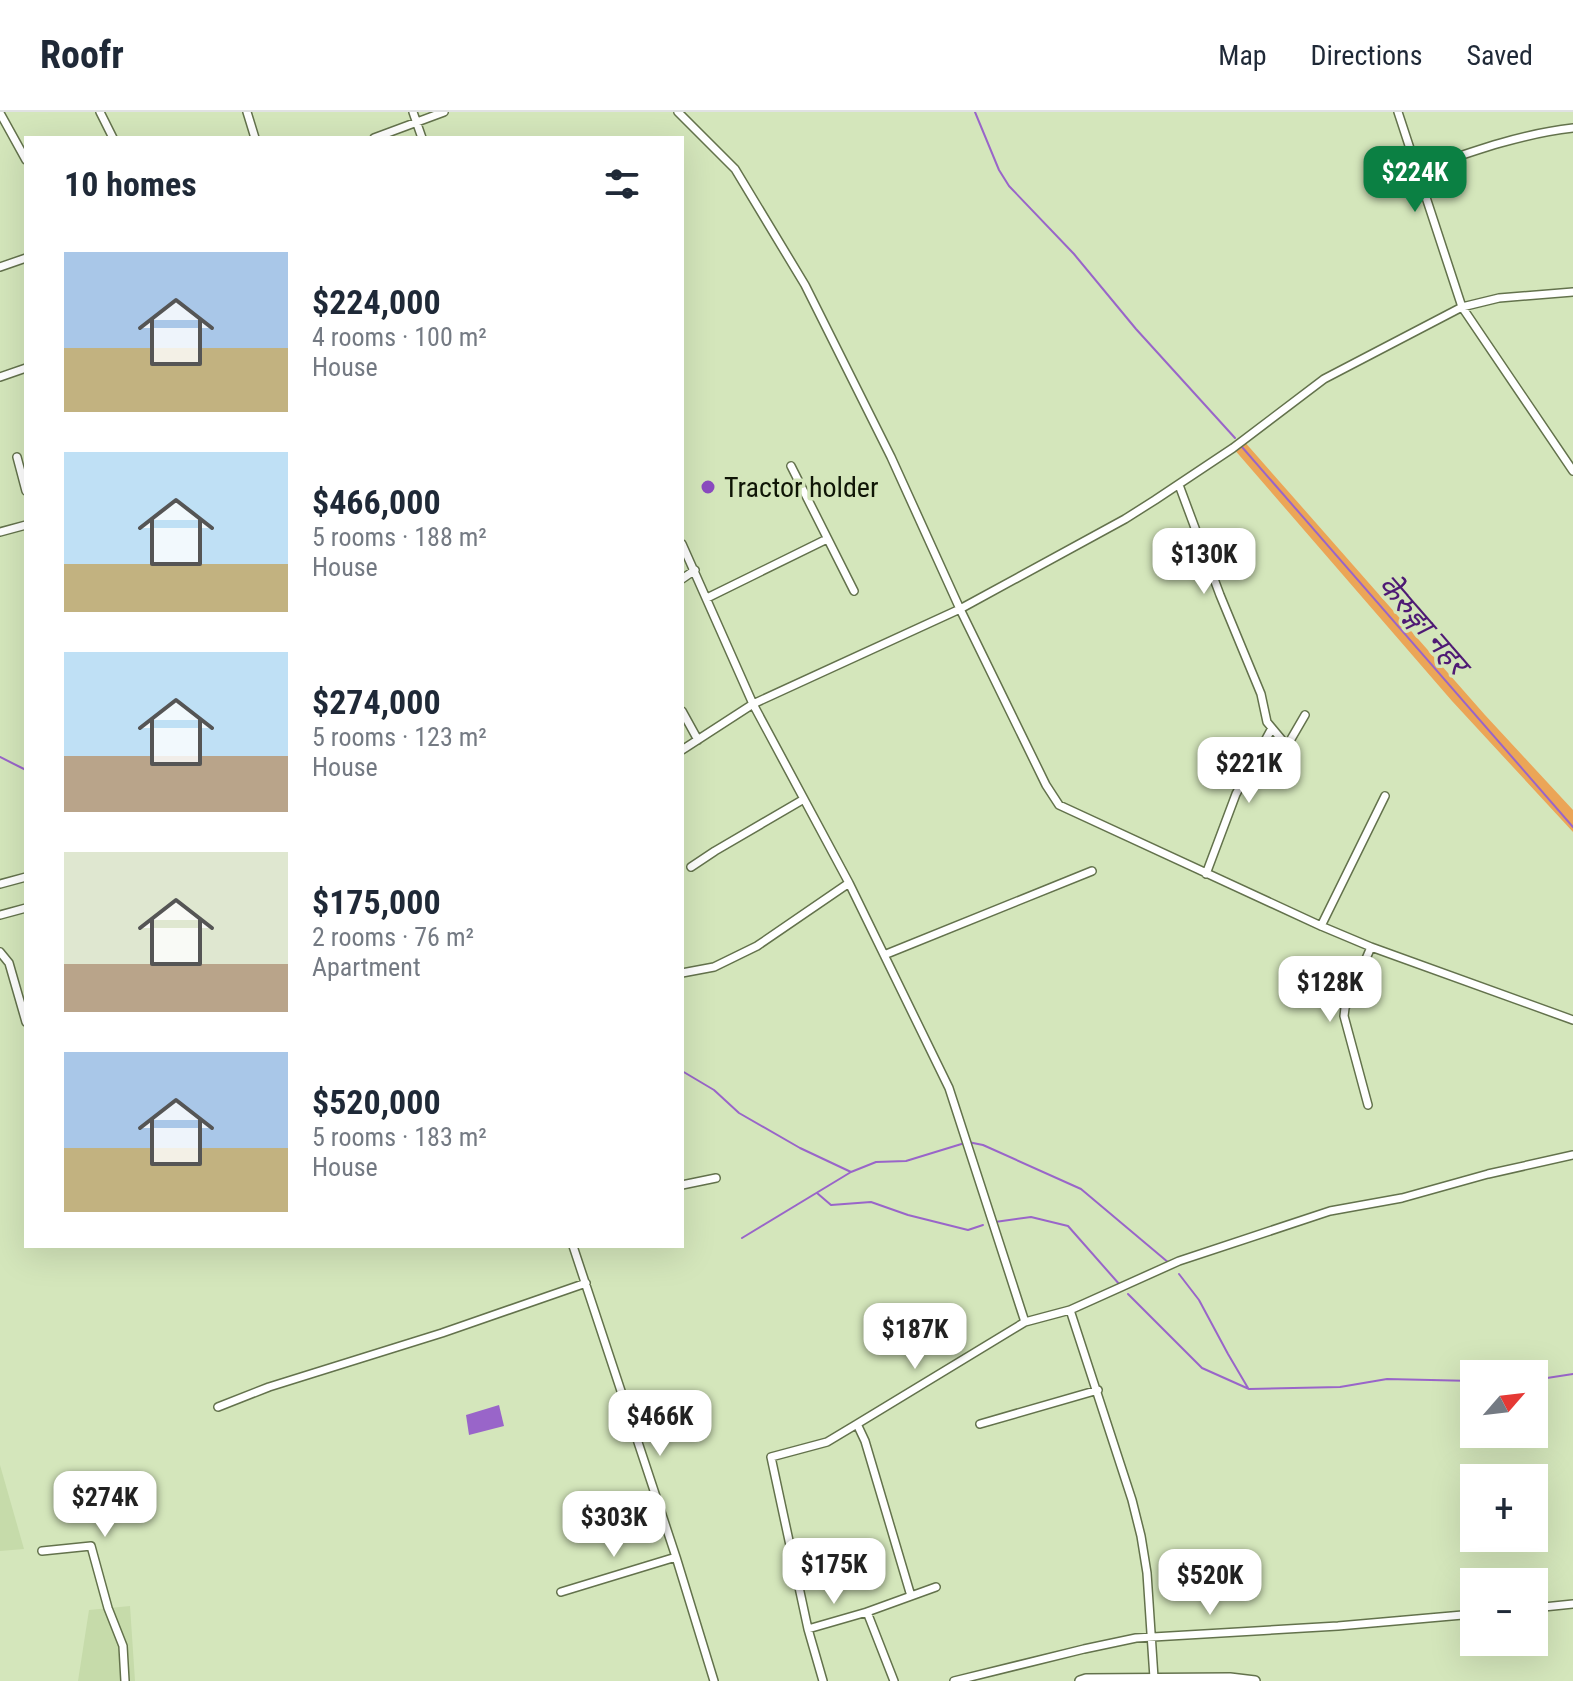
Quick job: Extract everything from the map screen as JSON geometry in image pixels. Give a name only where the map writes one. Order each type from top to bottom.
[{"type":"main road","points":[[1080,1681],[1154,1678],[1255,1681]]},
{"type":"street","points":[[100,112],[112,136]]},
{"type":"street","points":[[247,112],[254,136]]},
{"type":"street","points":[[413,112],[421,136]]},
{"type":"street","points":[[380,136],[444,112]]},
{"type":"street","points":[[678,112],[735,169],[805,285],[891,457],[960,609],[1046,785],[1059,805],[1371,947],[1573,1020]]},
{"type":"street","points":[[1398,112],[1462,307],[1573,471]]},
{"type":"street","points":[[0,113],[24,156]]},
{"type":"street","points":[[1416,171],[1495,143],[1573,128]]},
{"type":"street","points":[[0,267],[24,259]]},
{"type":"street","points":[[684,749],[753,704],[960,609],[1125,519],[1233,448],[1324,379],[1462,307],[1499,298],[1573,292]]},
{"type":"street","points":[[0,377],[24,369]]},
{"type":"street","points":[[17,457],[24,483]]},
{"type":"street","points":[[791,466],[854,591]]},
{"type":"street","points":[[1179,485],[1261,694],[1267,722],[1287,746],[1305,715]]},
{"type":"street","points":[[0,532],[24,526]]},
{"type":"street","points":[[707,598],[827,539]]},
{"type":"street","points":[[684,548],[753,704],[849,883],[949,1088],[1025,1322]]},
{"type":"street","points":[[684,578],[695,570]]},
{"type":"street","points":[[684,715],[698,740]]},
{"type":"street","points":[[1206,874],[1236,794],[1272,728]]},
{"type":"street","points":[[1321,926],[1385,796]]},
{"type":"street","points":[[691,867],[804,799]]},
{"type":"street","points":[[884,955],[1092,871]]},
{"type":"street","points":[[0,884],[24,878]]},
{"type":"street","points":[[684,973],[714,967],[757,946],[849,883]]},
{"type":"street","points":[[0,915],[24,909]]},
{"type":"street","points":[[1368,1105],[1344,1016],[1371,947]]},
{"type":"street","points":[[0,952],[9,963],[24,1015]]},
{"type":"street","points":[[823,1681],[808,1629],[771,1457],[827,1442],[1025,1322],[1070,1310],[1179,1261],[1330,1211],[1402,1198],[1573,1155]]},
{"type":"street","points":[[684,1185],[716,1178]]},
{"type":"street","points":[[574,1248],[714,1681]]},
{"type":"street","points":[[218,1407],[269,1387],[442,1333],[586,1283]]},
{"type":"street","points":[[1070,1310],[1098,1390],[1141,1536],[1147,1573],[1154,1678]]},
{"type":"street","points":[[980,1424],[1098,1390]]},
{"type":"street","points":[[857,1424],[865,1441],[911,1596]]},
{"type":"street","points":[[42,1551],[91,1546],[108,1608],[123,1646],[125,1681]]},
{"type":"street","points":[[561,1592],[676,1557]]},
{"type":"street","points":[[808,1629],[936,1587]]},
{"type":"street","points":[[1548,1607],[1573,1604]]},
{"type":"street","points":[[867,1612],[894,1681]]},
{"type":"street","points":[[954,1681],[1151,1636],[1338,1626],[1460,1615]]},
{"type":"shaded area","points":[[1243,440],[1485,715],[1573,810],[1573,832],[1452,701],[1233,448]]},
{"type":"shaded area","points":[[499,1405],[504,1426],[469,1435],[466,1415]]},
{"type":"shaded area","points":[[0,1465],[24,1549],[0,1551]]},
{"type":"shaded area","points":[[130,1606],[135,1681],[78,1681],[89,1610]]},
{"type":"waterway","name":"केेरुङ्गा नहर","points":[[975,112],[999,170],[1009,186],[1074,254],[1136,329],[1235,438]]},
{"type":"waterway","name":"केेरुङ्गा नहर","points":[[1242,447],[1573,827]]},
{"type":"waterway","points":[[0,757],[24,769]]},
{"type":"waterway","points":[[684,1072],[714,1090],[739,1113],[800,1148],[851,1172]]},
{"type":"waterway","points":[[742,1238],[851,1172],[876,1162],[906,1161],[968,1142],[983,1145],[1081,1189],[1169,1263]]},
{"type":"waterway","points":[[817,1193],[831,1205],[871,1202],[968,1230],[983,1225]]},
{"type":"waterway","points":[[995,1222],[1031,1217],[1068,1226],[1120,1285]]},
{"type":"waterway","points":[[1179,1274],[1199,1300],[1248,1388]]},
{"type":"waterway","points":[[1128,1294],[1202,1368],[1249,1389],[1340,1387],[1387,1379],[1460,1381]]},
{"type":"waterway","points":[[1548,1378],[1573,1374]]},
{"type":"place","name":"Tractor holder","points":[[708,487]]}]
